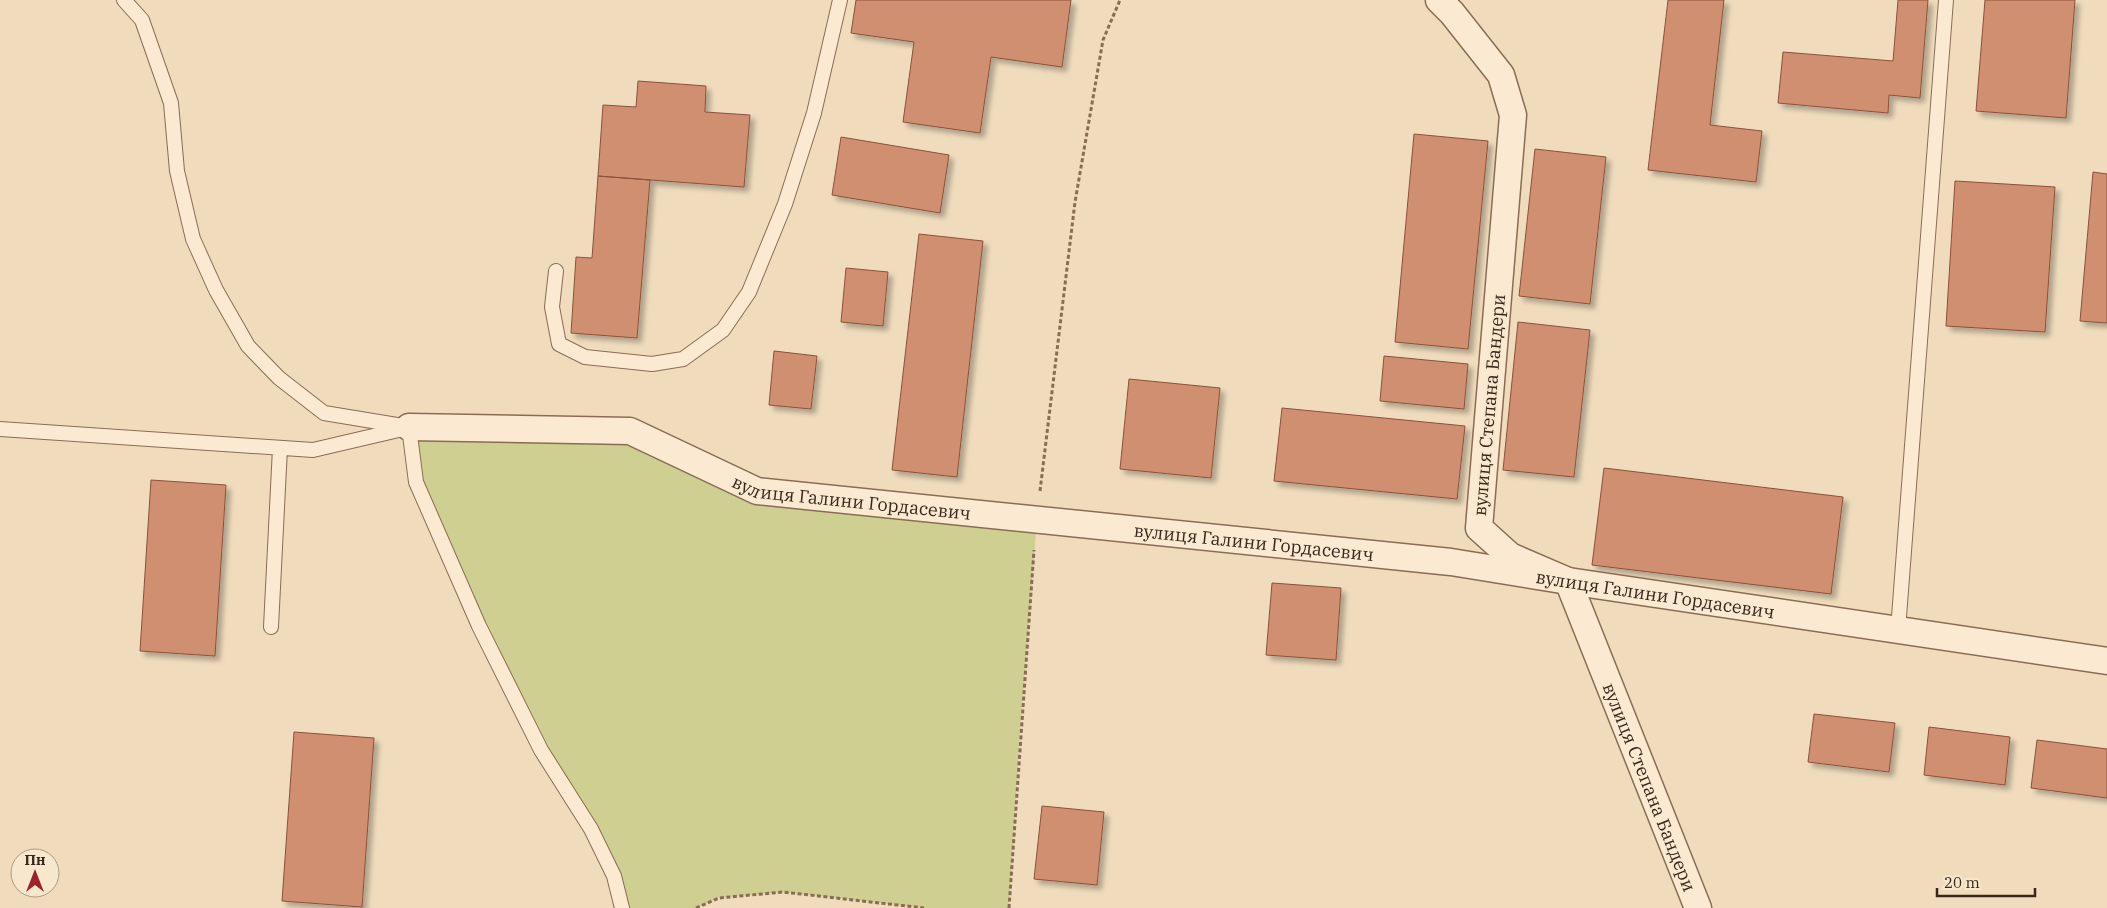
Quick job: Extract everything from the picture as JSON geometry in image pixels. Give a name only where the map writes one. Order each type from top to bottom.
[{"type":"street","name":"вулиця Степана Бандери","points":[[1438,0],[1452,13],[1502,75],[1513,115],[1479,528],[1510,556],[1568,581],[1698,908]]},
{"type":"street","name":"вулиця Галини Гордасевич","points":[[409,427],[630,431],[757,491],[1451,562],[2107,661]]},
{"type":"lane","points":[[124,0],[142,20],[171,104],[177,171],[193,239],[216,290],[248,346],[279,378],[324,413],[409,427]]},
{"type":"lane","points":[[556,271],[552,307],[559,344],[585,357],[652,364],[683,359],[723,330],[748,292],[785,204],[814,113],[840,0]]},
{"type":"lane","points":[[1898,630],[1946,0]]},
{"type":"lane","points":[[0,429],[313,450],[409,427]]},
{"type":"lane","points":[[409,427],[416,482],[479,626],[541,750],[591,829],[614,876],[622,908]]},
{"type":"lane","points":[[271,627],[280,448]]},
{"type":"path","points":[[1009,908],[1020,729],[1037,520],[1075,202],[1103,40],[1120,0]]},
{"type":"path","points":[[696,908],[719,898],[783,892],[924,908]]},
{"type":"green space","points":[[409,427],[630,431],[757,491],[1037,520],[1020,729],[1009,908],[924,908],[783,892],[719,898],[696,908],[622,908],[614,876],[541,750],[416,482]]},
{"type":"building","points":[[856,0],[1071,0],[1062,67],[991,57],[980,133],[903,122],[914,42],[851,33]]},
{"type":"building","points":[[1668,0],[1724,0],[1710,125],[1762,131],[1756,182],[1648,170]]},
{"type":"building","points":[[1898,0],[1928,0],[1920,98],[1889,95],[1888,113],[1778,103],[1783,52],[1893,61]]},
{"type":"building","points":[[1985,0],[2075,0],[2066,118],[1976,111]]},
{"type":"building","points":[[638,81],[706,86],[705,112],[750,115],[744,187],[598,176],[603,105],[636,107]]},
{"type":"building","points":[[1414,134],[1488,141],[1468,349],[1395,342]]},
{"type":"building","points":[[841,137],[949,155],[940,213],[832,195]]},
{"type":"building","points":[[1535,149],[1606,157],[1590,304],[1519,296]]},
{"type":"building","points":[[2093,172],[2107,174],[2107,323],[2080,321]]},
{"type":"building","points":[[598,176],[650,180],[637,338],[571,333],[576,257],[592,258]]},
{"type":"building","points":[[1955,181],[2055,187],[2045,332],[1946,326]]},
{"type":"building","points":[[919,234],[983,241],[957,477],[892,470]]},
{"type":"building","points":[[846,268],[888,272],[883,326],[841,322]]},
{"type":"building","points":[[1518,322],[1590,330],[1574,477],[1503,470]]},
{"type":"building","points":[[774,351],[817,356],[811,409],[769,405]]},
{"type":"building","points":[[1384,356],[1468,364],[1464,409],[1380,401]]},
{"type":"building","points":[[1129,379],[1220,388],[1211,478],[1120,469]]},
{"type":"building","points":[[1282,408],[1465,426],[1457,499],[1274,481]]},
{"type":"building","points":[[1604,468],[1843,497],[1831,594],[1592,565]]},
{"type":"building","points":[[151,480],[226,485],[215,656],[140,651]]},
{"type":"building","points":[[1272,583],[1341,588],[1336,660],[1266,655]]},
{"type":"building","points":[[1814,714],[1895,723],[1889,772],[1808,762]]},
{"type":"building","points":[[1929,727],[2010,737],[2005,785],[1924,775]]},
{"type":"building","points":[[294,732],[374,738],[362,907],[282,901]]},
{"type":"building","points":[[2037,740],[2107,749],[2107,798],[2031,788]]},
{"type":"building","points":[[1042,806],[1104,812],[1097,885],[1034,879]]}]
